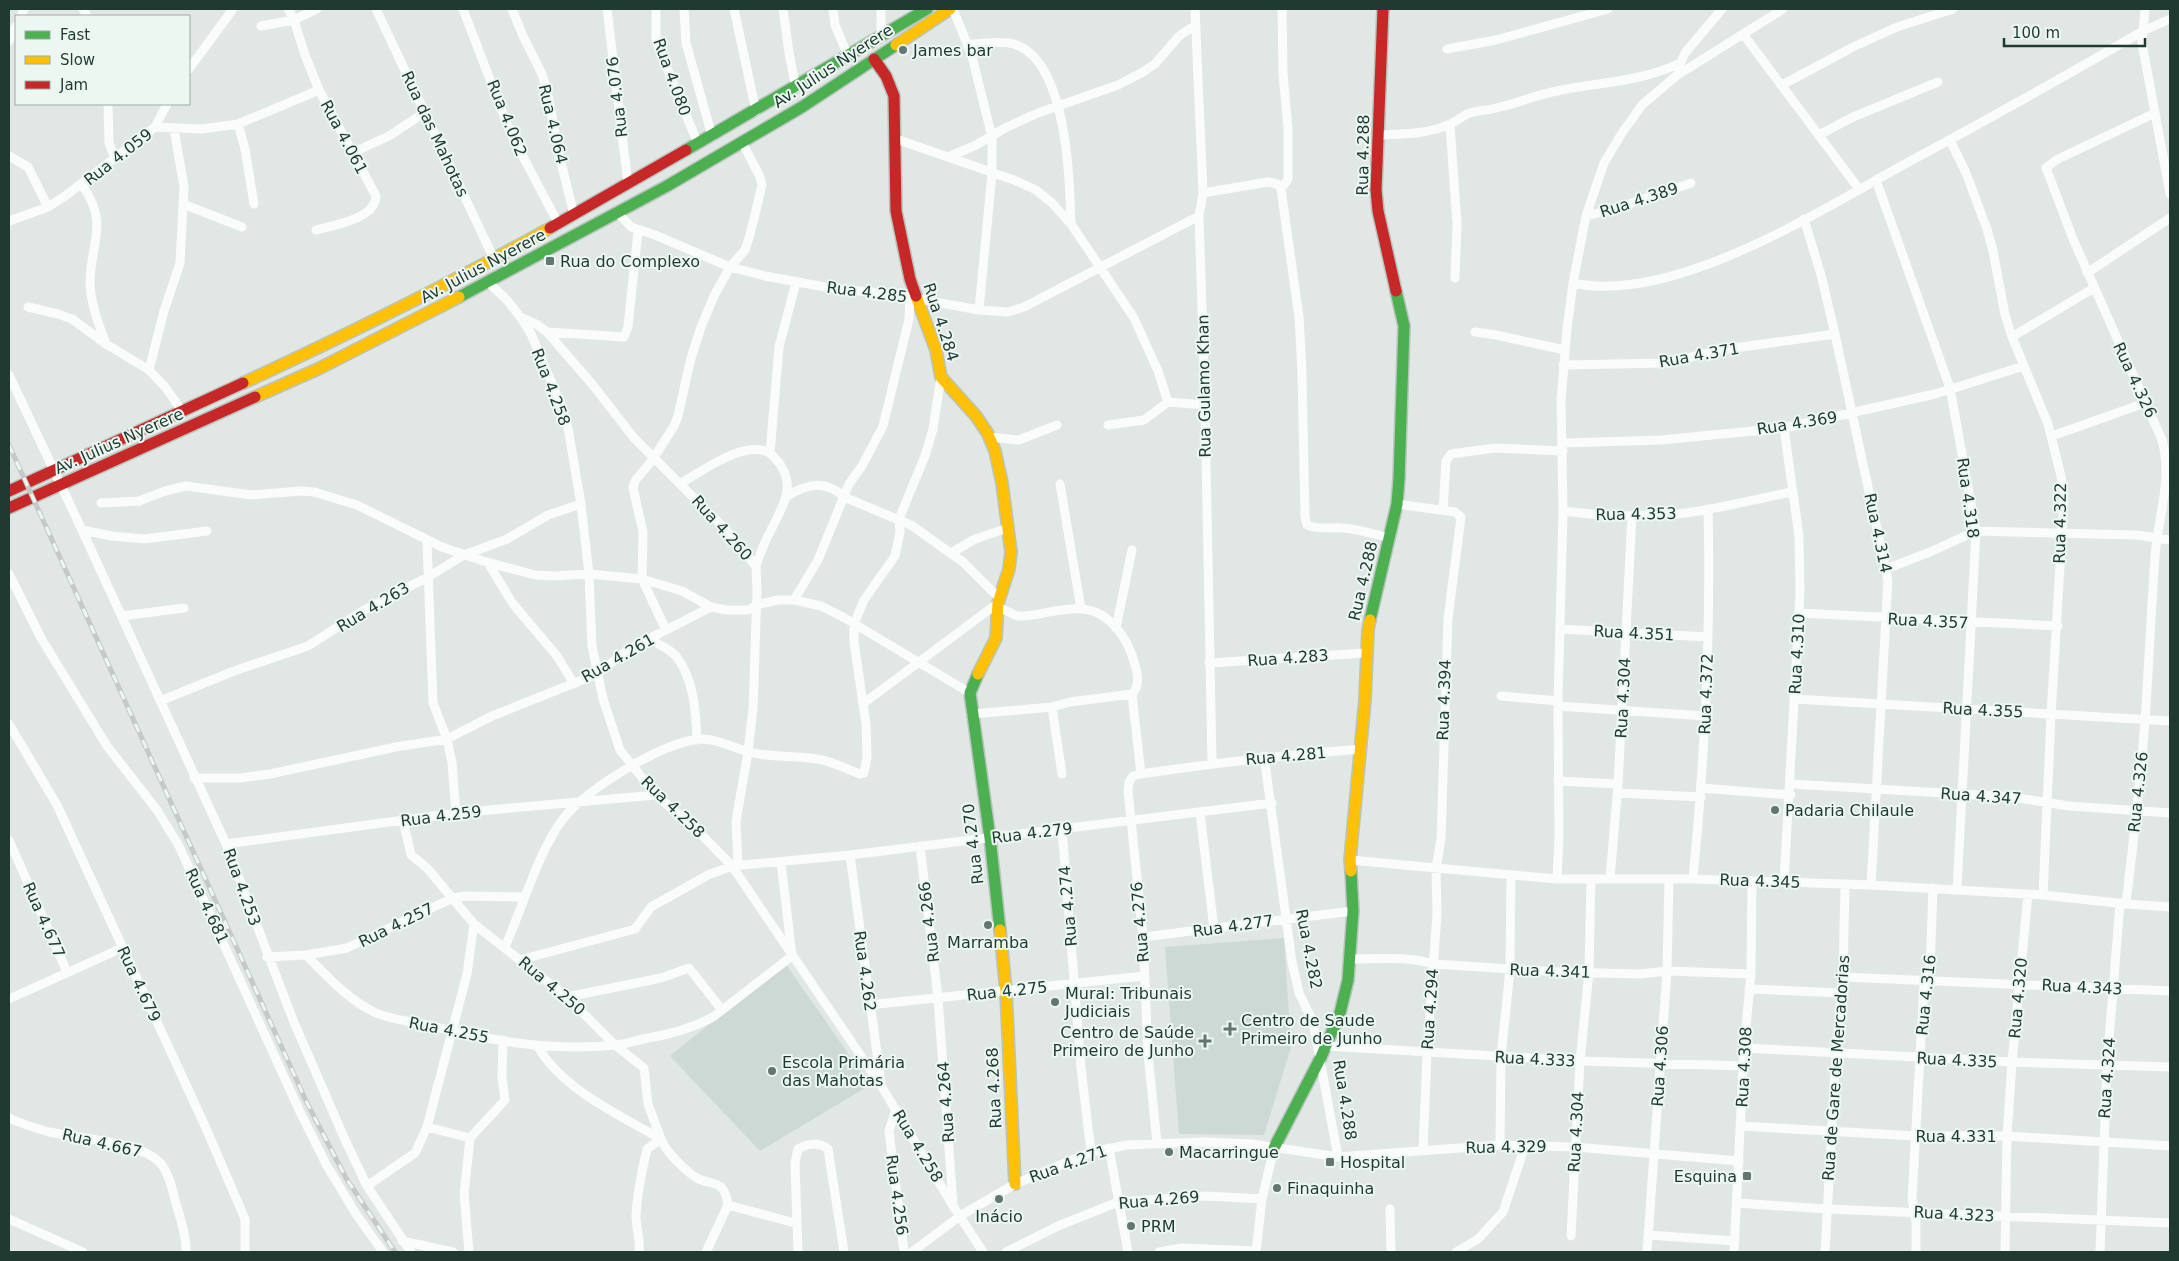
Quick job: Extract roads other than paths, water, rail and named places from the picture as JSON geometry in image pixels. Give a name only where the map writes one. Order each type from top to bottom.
[{"type":"street","points":[[190,68],[233,9]]},
{"type":"street","name":"Rua 4.061","points":[[288,9],[294,20],[318,90],[354,152],[376,196],[376,204],[370,210],[350,221],[316,230]]},
{"type":"street","points":[[261,26],[294,20],[317,9]]},
{"type":"street","name":"Rua das Mahotas","points":[[376,9],[494,259]]},
{"type":"street","name":"Rua 4.062","points":[[463,9],[517,148],[558,223]]},
{"type":"street","name":"Rua 4.064","points":[[512,9],[542,74],[550,100],[559,154],[574,214]]},
{"type":"street","name":"Rua 4.076","points":[[607,9],[628,184]]},
{"type":"street","name":"Rua 4.080","points":[[656,9],[656,39],[698,144]]},
{"type":"street","points":[[684,9],[686,43],[712,136]]},
{"type":"street","points":[[734,9],[756,111]]},
{"type":"street","points":[[784,9],[788,53],[796,88]]},
{"type":"street","points":[[833,9],[835,26],[848,56]]},
{"type":"street","points":[[881,9],[881,37]]},
{"type":"street","name":"Av. Julius Nyerere","points":[[9,491],[337,340],[494,259],[796,88],[927,9]]},
{"type":"street","points":[[951,9],[968,44],[992,137],[992,173],[979,310]]},
{"type":"street","name":"Av. Julius Nyerere","points":[[9,508],[318,369],[488,282],[618,213],[802,107],[951,9]]},
{"type":"street","name":"Rua Gulamo Khan","points":[[1195,9],[1203,194],[1199,216],[1205,405],[1212,763]]},
{"type":"street","points":[[1281,189],[1286,184],[1288,175],[1288,114],[1283,73],[1282,9]]},
{"type":"street","name":"Rua 4.288","points":[[1334,1157],[1320,1057],[1340,1013],[1348,980],[1353,911],[1350,860],[1361,749],[1368,630],[1397,504],[1404,326],[1378,211],[1376,190],[1383,9]]},
{"type":"street","points":[[1447,49],[1504,38],[1589,16],[1608,9]]},
{"type":"street","points":[[1676,76],[1678,64],[1696,39],[1707,29],[1722,9]]},
{"type":"street","points":[[1557,879],[1559,838],[1558,704],[1563,511],[1561,401],[1563,366],[1573,283],[1586,216],[1598,178],[1622,133],[1642,106],[1676,76],[1783,9]]},
{"type":"street","points":[[1782,85],[1853,47],[1897,27],[1953,9]]},
{"type":"street","points":[[2145,9],[2142,43],[2170,194]]},
{"type":"street","points":[[1573,283],[1588,286],[1604,286],[1641,282],[1679,274],[1734,254],[1804,219],[1950,140],[2143,31],[2170,19]]},
{"type":"street","points":[[948,157],[992,137],[1014,124],[1059,105],[1118,84],[1150,68],[1179,36],[1196,25]]},
{"type":"street","points":[[9,41],[15,28]]},
{"type":"street","points":[[1743,34],[1859,189]]},
{"type":"street","points":[[968,44],[1015,44],[1031,54],[1051,86],[1059,105],[1070,177],[1071,224]]},
{"type":"street","name":"Rua 4.284","points":[[874,59],[886,76],[894,96],[896,211],[913,298],[936,350],[941,377],[976,416],[989,437],[995,451],[1002,483],[1011,552],[1009,569],[999,603],[996,638],[967,692]]},
{"type":"street","points":[[1379,135],[1418,132],[1450,124],[1464,115],[1474,112],[1562,90],[1660,73],[1678,64]]},
{"type":"street","points":[[1819,135],[1853,118],[1938,82]]},
{"type":"street","name":"Rua 4.059","points":[[9,221],[48,207],[82,185],[155,127],[202,129],[238,124],[318,90]]},
{"type":"street","points":[[108,105],[110,143],[115,158]]},
{"type":"street","points":[[155,127],[166,105]]},
{"type":"street","points":[[354,152],[389,136],[424,113]]},
{"type":"street","name":"Rua 4.326","points":[[2123,904],[2137,809],[2145,720],[2156,538],[2168,481],[2165,449],[2073,239],[2046,166],[2155,113]]},
{"type":"street","points":[[238,124],[245,149],[254,204]]},
{"type":"street","points":[[1450,124],[1457,224],[1455,278]]},
{"type":"street","points":[[149,370],[164,311],[180,264],[184,187],[174,129]]},
{"type":"street","points":[[896,139],[1014,180],[1036,190],[1052,204],[1071,224],[1134,318],[1158,371],[1168,402]]},
{"type":"street","name":"Rua 4.322","points":[[1950,140],[1966,174],[1993,250],[2004,315],[2052,436],[2064,496],[2043,895]]},
{"type":"street","points":[[666,630],[642,579],[643,532],[633,488],[635,481],[653,458],[678,416],[691,358],[714,296],[730,267],[745,250],[757,212],[762,185],[760,177],[742,142]]},
{"type":"street","points":[[9,156],[28,167],[48,207]]},
{"type":"street","name":"Rua 4.318","points":[[1876,180],[1950,388],[1976,531],[1965,709],[1957,889]]},
{"type":"street","points":[[1203,194],[1268,182],[1278,184],[1281,189],[1298,317],[1302,372],[1305,517],[1307,525],[1314,528],[1360,530],[1389,538]]},
{"type":"street","name":"Rua 4.389","points":[[1586,216],[1614,209],[1691,183]]},
{"type":"street","points":[[82,185],[90,196],[97,212],[97,232],[90,287],[106,344]]},
{"type":"street","points":[[183,204],[242,227]]},
{"type":"street","name":"Rua 4.285","points":[[618,213],[627,225],[638,231],[655,235],[730,267],[846,291],[913,298],[979,310],[1008,312],[1017,310],[1101,268],[1199,216]]},
{"type":"street","points":[[2088,272],[2170,218]]},
{"type":"street","name":"Rua 4.314","points":[[1804,219],[1821,275],[1835,334],[1888,580],[1871,885]]},
{"type":"street","points":[[547,332],[624,337],[628,327],[638,231]]},
{"type":"street","name":"Rua 4.258","points":[[488,282],[522,318],[531,334],[562,407],[568,428],[582,504],[589,574],[592,646],[597,674],[615,738],[631,765],[656,795],[735,866],[792,956],[882,1087],[953,1206],[983,1252]]},
{"type":"street","points":[[770,453],[779,347],[796,282]]},
{"type":"street","points":[[2012,337],[2094,288]]},
{"type":"street","points":[[794,600],[818,560],[849,484],[862,466],[883,426],[908,326],[913,298]]},
{"type":"street","points":[[28,307],[72,319],[106,344],[149,370],[166,388],[182,411]]},
{"type":"street","name":"Rua 4.260","points":[[522,318],[536,324],[547,332],[592,384],[634,438],[726,530],[756,566],[753,709],[748,752],[736,821],[735,866]]},
{"type":"street","points":[[1475,332],[1505,336],[1565,350]]},
{"type":"street","name":"Rua 4.371","points":[[1563,366],[1666,363],[1720,350],[1835,334]]},
{"type":"street","name":"Rua 4.369","points":[[1443,510],[1446,461],[1450,454],[1495,448],[1563,447],[1784,428],[1935,394],[2024,366]]},
{"type":"street","name":"Rua 4.253","points":[[9,375],[226,844],[293,1020],[367,1186],[411,1252]]},
{"type":"street","points":[[631,765],[665,750],[704,739],[720,742],[748,752],[820,759],[863,774],[867,757],[864,703],[854,642],[854,624],[864,600],[895,556],[900,532],[900,519],[925,456],[937,410],[941,377]]},
{"type":"street","points":[[1108,425],[1144,420],[1168,402],[1205,405]]},
{"type":"street","points":[[2052,436],[2145,402]]},
{"type":"street","points":[[989,437],[1019,440],[1057,425]]},
{"type":"street","name":"Rua 4.310","points":[[1784,428],[1799,536],[1799,613],[1791,784],[1784,882]]},
{"type":"street","points":[[681,484],[738,452],[754,449],[764,450],[776,459],[786,477],[787,496],[756,566]]},
{"type":"street","points":[[787,496],[804,488],[819,484],[831,487],[844,497],[900,519],[951,553],[999,603],[1017,616],[1081,609],[1092,611],[1106,618],[1126,641],[1137,672],[1137,686],[1132,694],[1141,774]]},
{"type":"street","points":[[1060,484],[1081,609]]},
{"type":"street","points":[[101,503],[139,501],[165,491],[186,486],[251,495],[301,491],[314,492],[357,505],[427,540],[464,555],[536,575],[589,574],[642,579],[682,591],[711,606],[733,611],[747,610],[768,601],[794,600],[820,606],[854,624],[967,692]]},
{"type":"street","name":"Rua 4.353","points":[[1563,511],[1597,515],[1632,516],[1684,513],[1792,492]]},
{"type":"street","name":"Rua 4.263","points":[[160,701],[234,671],[308,646],[364,610],[428,577],[464,555],[507,539],[548,515],[582,504]]},
{"type":"street","points":[[1397,504],[1443,510]]},
{"type":"street","name":"Rua 4.372","points":[[1693,879],[1701,793],[1705,716],[1710,572],[1708,509]]},
{"type":"street","name":"Rua 4.394","points":[[1436,869],[1441,840],[1448,619],[1461,521],[1460,514],[1443,510]]},
{"type":"street","name":"Rua 4.304","points":[[1610,879],[1618,789],[1632,516]]},
{"type":"street","points":[[951,553],[975,540],[1008,528]]},
{"type":"street","points":[[82,530],[112,536],[144,539],[207,531]]},
{"type":"street","points":[[1886,569],[1976,531],[2137,535],[2170,540]]},
{"type":"street","points":[[427,540],[433,703],[447,739],[452,763],[456,813]]},
{"type":"street","points":[[1116,628],[1132,550]]},
{"type":"street","points":[[488,563],[513,604],[557,656],[574,684]]},
{"type":"street","name":"Rua 4.681","points":[[9,574],[40,638],[107,746],[172,832],[304,1119],[332,1174],[382,1252]]},
{"type":"street","points":[[864,703],[999,603]]},
{"type":"street","name":"Rua 4.261","points":[[194,778],[240,778],[270,774],[396,747],[447,739],[492,716],[597,674],[629,649],[711,606]]},
{"type":"street","points":[[122,616],[184,608]]},
{"type":"street","name":"Rua 4.357","points":[[1799,613],[2058,626]]},
{"type":"street","name":"Rua 4.351","points":[[1560,630],[1708,637]]},
{"type":"street","points":[[650,639],[676,656],[685,671],[694,705],[697,740]]},
{"type":"street","name":"Rua 4.283","points":[[1209,663],[1366,653]]},
{"type":"street","name":"Rua 4.270","points":[[967,692],[972,714],[990,838],[1006,991]]},
{"type":"street","points":[[972,714],[1052,707],[1070,702],[1132,694]]},
{"type":"street","points":[[1501,696],[1622,711],[1705,716]]},
{"type":"street","name":"Rua 4.355","points":[[1795,699],[2170,721]]},
{"type":"street","points":[[1052,707],[1062,774]]},
{"type":"street","name":"Rua 4.679","points":[[9,724],[57,805],[205,1126],[245,1219],[245,1252]]},
{"type":"street","name":"Rua 4.281","points":[[1141,774],[1264,756],[1361,749]]},
{"type":"street","name":"Rua 4.282","points":[[1264,756],[1272,803],[1286,919],[1299,993],[1313,1022],[1320,1057]]},
{"type":"street","name":"Rua 4.250","points":[[631,765],[580,800],[563,818],[554,832],[505,947],[567,997],[615,1045],[644,1068],[648,1104],[661,1139]]},
{"type":"street","name":"Rua 4.276","points":[[1141,774],[1133,776],[1129,782],[1128,790],[1143,937],[1148,1054],[1157,1143]]},
{"type":"street","points":[[1558,781],[1618,789],[1790,795]]},
{"type":"street","name":"Rua 4.347","points":[[1791,784],[2012,797],[2047,804],[2137,809],[2170,813]]},
{"type":"street","name":"Rua 4.259","points":[[226,844],[456,813],[580,800],[656,795]]},
{"type":"street","name":"Rua 4.279","points":[[520,960],[635,929],[651,908],[708,875],[735,866],[850,855],[1272,803]]},
{"type":"street","points":[[1200,813],[1214,929]]},
{"type":"street","points":[[403,820],[411,855],[427,868],[474,924],[505,947]]},
{"type":"street","name":"Rua 4.274","points":[[1062,829],[1081,1068],[1091,1152]]},
{"type":"street","name":"Rua 4.677","points":[[9,840],[67,972]]},
{"type":"street","name":"Rua 4.266","points":[[920,846],[938,998]]},
{"type":"street","name":"Rua 4.262","points":[[850,855],[869,1005],[882,1087]]},
{"type":"street","name":"Rua 4.345","points":[[1350,860],[1557,879],[1693,879],[1871,885],[2043,895],[2170,907]]},
{"type":"street","points":[[615,1045],[687,1029],[701,1024],[792,956],[781,862]]},
{"type":"street","name":"Rua 4.294","points":[[1423,1150],[1427,1053],[1437,914],[1436,869]]},
{"type":"street","points":[[1500,1145],[1501,1057],[1510,970],[1511,875]]},
{"type":"street","name":"Rua 4.304","points":[[1571,1236],[1580,1062],[1590,972],[1591,879]]},
{"type":"street","name":"Rua 4.306","points":[[1647,1252],[1667,971],[1669,879]]},
{"type":"street","name":"Rua 4.308","points":[[1734,1252],[1744,1048],[1751,974],[1752,881]]},
{"type":"street","name":"Rua de Gare de Mercadorias","points":[[1825,1252],[1836,1052],[1844,976],[1845,884]]},
{"type":"street","name":"Rua 4.316","points":[[1916,1252],[1916,1222],[1912,1199],[1924,985],[1929,979],[1933,888]]},
{"type":"street","name":"Rua 4.320","points":[[2005,1252],[2007,1136],[2028,894]]},
{"type":"street","name":"Rua 4.257","points":[[268,957],[306,955],[347,948],[453,898],[465,896],[525,897]]},
{"type":"street","name":"Rua 4.324","points":[[2100,1252],[2107,1065],[2123,904]]},
{"type":"street","name":"Rua 4.277","points":[[1143,937],[1353,911]]},
{"type":"street","points":[[367,1186],[416,1153],[427,1127],[469,966],[474,924]]},
{"type":"street","points":[[9,999],[122,948]]},
{"type":"street","name":"Rua 4.255","points":[[306,955],[345,993],[376,1013],[452,1032],[503,1040],[537,1044],[615,1045]]},
{"type":"street","name":"Rua 4.341","points":[[1350,959],[1422,960],[1434,964],[1510,970],[1640,974],[1667,971],[1751,974]]},
{"type":"street","points":[[567,997],[661,978],[689,968],[722,1010]]},
{"type":"street","name":"Rua 4.275","points":[[869,1005],[1144,976]]},
{"type":"street","name":"Rua 4.343","points":[[1844,976],[2170,991]]},
{"type":"street","points":[[1749,989],[1841,993]]},
{"type":"street","name":"Rua 4.268","points":[[1006,991],[1015,1184]]},
{"type":"street","name":"Rua 4.264","points":[[938,998],[953,1206]]},
{"type":"street","points":[[469,1252],[464,1194],[470,1138],[505,1100],[502,1078],[503,1040]]},
{"type":"street","points":[[537,1044],[550,1064],[586,1094],[661,1139],[663,1146],[696,1178],[714,1182],[722,1189],[728,1206],[706,1252]]},
{"type":"street","name":"Rua 4.333","points":[[1326,1046],[1580,1062],[1744,1066]]},
{"type":"street","name":"Rua 4.335","points":[[1744,1048],[1920,1058],[2170,1067]]},
{"type":"street","points":[[1159,1252],[1182,1248],[1256,1251],[1262,1199],[1274,1148],[1320,1057]]},
{"type":"street","name":"Rua 4.256","points":[[896,1110],[889,1131],[904,1252]]},
{"type":"street","name":"Rua 4.667","points":[[9,1118],[49,1132],[132,1148],[152,1155],[161,1164],[169,1178],[182,1222],[186,1240],[186,1252]]},
{"type":"street","name":"Rua 4.331","points":[[1741,1126],[1915,1136],[2007,1136],[2170,1146]]},
{"type":"street","points":[[427,1127],[470,1138]]},
{"type":"street","points":[[639,1252],[640,1246],[636,1217],[644,1163],[647,1149],[661,1139]]},
{"type":"street","name":"Rua 4.271","points":[[912,1252],[960,1216],[1015,1184],[1091,1152],[1109,1148],[1157,1143],[1204,1142],[1274,1148]]},
{"type":"street","points":[[798,1252],[795,1163],[798,1149],[806,1145],[822,1144],[828,1149],[844,1252]]},
{"type":"street","name":"Rua 4.329","points":[[1274,1148],[1334,1157],[1500,1145],[1575,1147],[1739,1161]]},
{"type":"street","points":[[1456,1252],[1478,1239],[1503,1212],[1525,1146]]},
{"type":"street","points":[[1109,1148],[1128,1252]]},
{"type":"street","name":"Rua 4.269","points":[[1006,1252],[1058,1226],[1118,1202],[1181,1196],[1262,1199]]},
{"type":"street","name":"Rua 4.323","points":[[1737,1203],[1827,1209],[2170,1223]]},
{"type":"street","points":[[728,1206],[791,1222]]},
{"type":"street","points":[[1390,1209],[1391,1252]]},
{"type":"street","points":[[9,1219],[82,1252]]},
{"type":"street","points":[[1648,1234],[1735,1241]]},
{"type":"street","points":[[402,1241],[453,1252]]},
{"type":"railway","points":[[9,445],[307,1103],[346,1178],[395,1252]]},
{"type":"place","name":"James bar","points":[[903,50]]},
{"type":"place","name":"Rua do Complexo","points":[[550,261]]},
{"type":"place","name":"Padaria Chilaule","points":[[1775,810]]},
{"type":"place","name":"Marramba","points":[[988,925]]},
{"type":"place","name":"Mural: Tribunais Judiciais","points":[[1055,1002]]},
{"type":"place","name":"Centro de Saude Primeiro de Junho","points":[[1230,1029]]},
{"type":"place","name":"Centro de Saúde Primeiro de Junho","points":[[1205,1041]]},
{"type":"place","name":"Escola Primária das Mahotas","points":[[772,1071]]},
{"type":"place","name":"Macarringue","points":[[1169,1152]]},
{"type":"place","name":"Hospital","points":[[1330,1162]]},
{"type":"place","name":"Esquina","points":[[1747,1176]]},
{"type":"place","name":"Finaquinha","points":[[1277,1188]]},
{"type":"place","name":"Inácio","points":[[999,1199]]},
{"type":"place","name":"PRM","points":[[1131,1226]]}]
